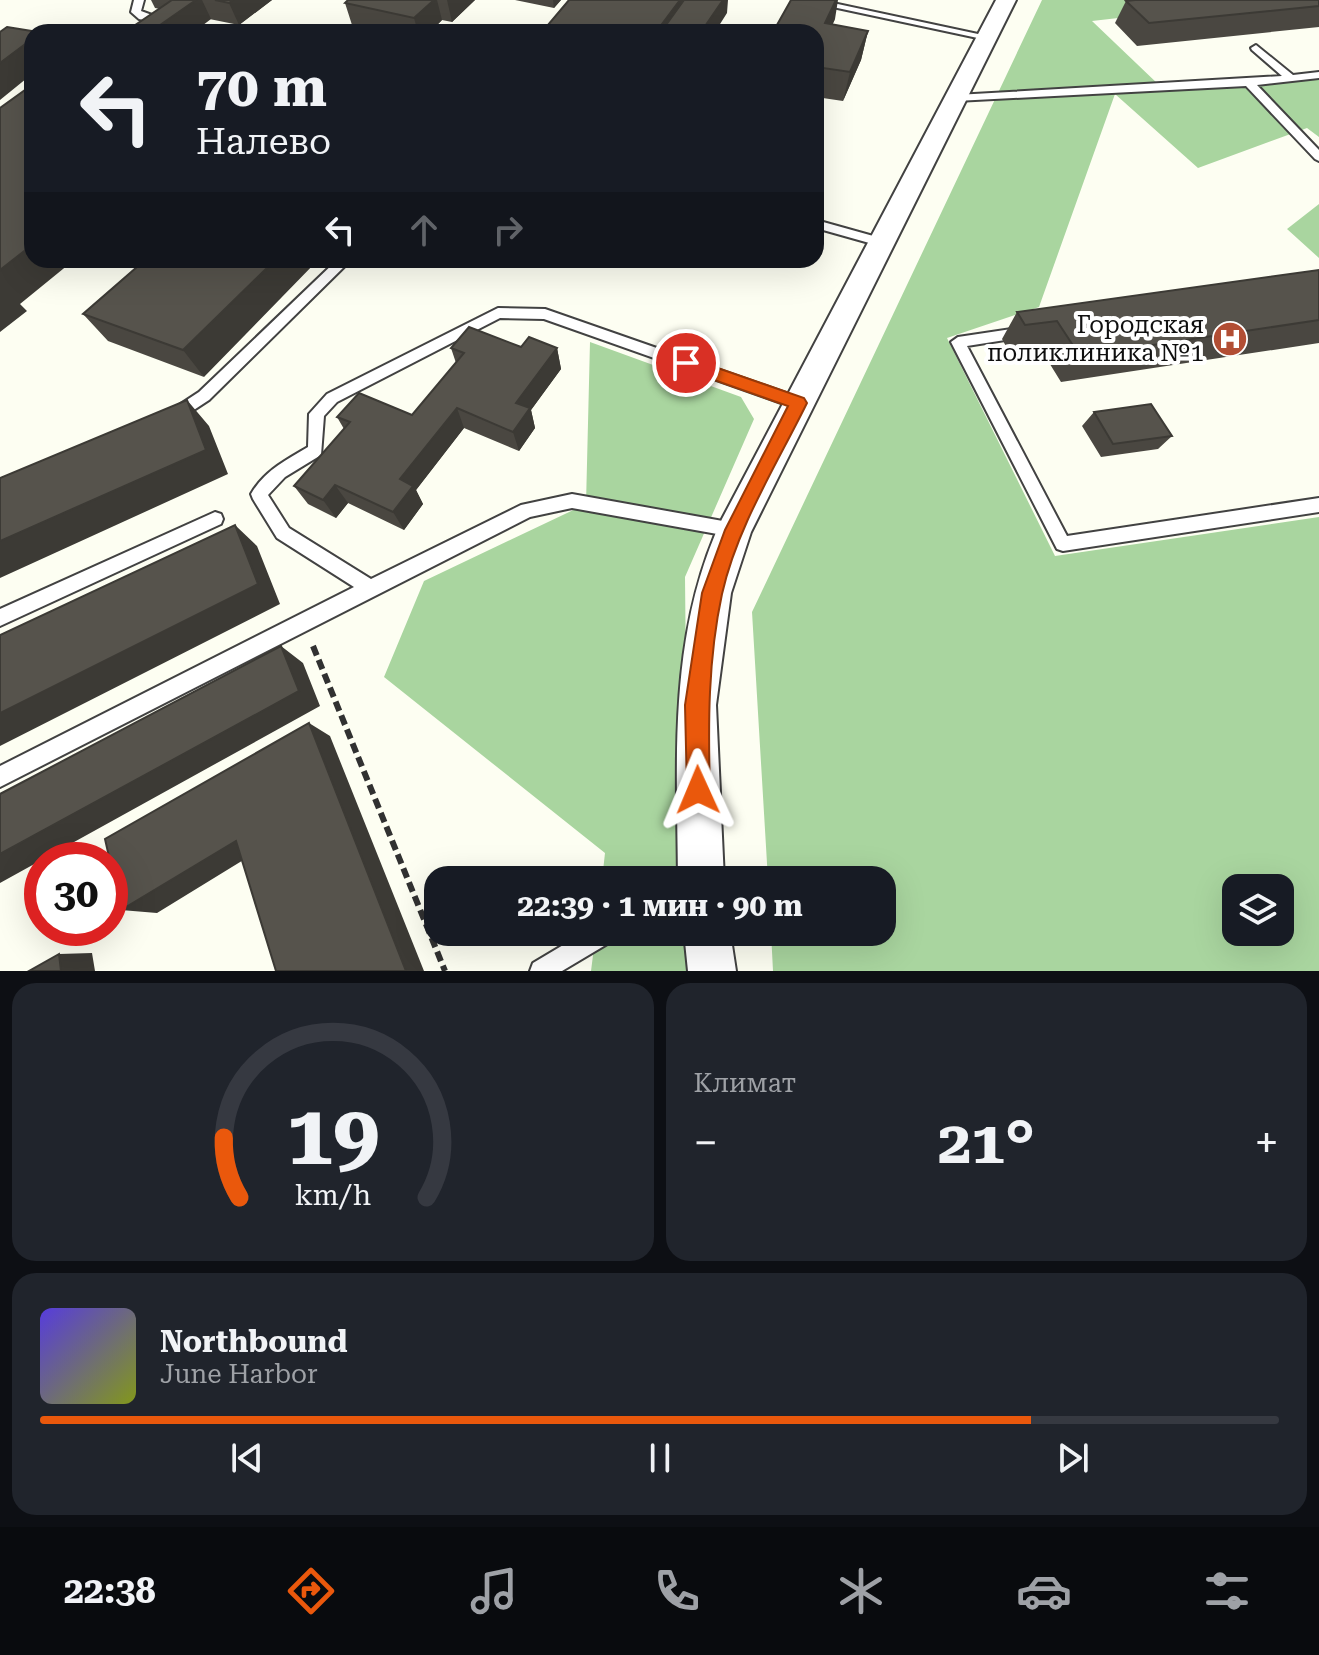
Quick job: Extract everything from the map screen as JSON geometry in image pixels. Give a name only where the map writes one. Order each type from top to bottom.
[{"type":"street","points":[[698,866],[696,705],[712,593],[734,530],[1006,0]]},
{"type":"street","points":[[709,946],[712,971]]},
{"type":"lane","points":[[139,0],[136,12],[142,17],[167,22]]},
{"type":"lane","points":[[805,0],[987,37]]},
{"type":"lane","points":[[164,24],[178,15]]},
{"type":"lane","points":[[1256,48],[1290,78]]},
{"type":"lane","points":[[956,98],[1249,83],[1319,75]]},
{"type":"lane","points":[[1249,83],[1319,157]]},
{"type":"lane","points":[[824,226],[880,242]]},
{"type":"lane","points":[[156,425],[204,396],[337,268]]},
{"type":"lane","points":[[370,588],[283,533],[259,494],[279,472],[316,450],[317,414],[332,398],[498,313],[545,314],[798,403]]},
{"type":"lane","points":[[1036,331],[958,342],[1063,544],[1319,505]]},
{"type":"lane","points":[[0,777],[527,510],[572,501],[734,530]]},
{"type":"lane","points":[[0,618],[215,519]]},
{"type":"lane","points":[[541,971],[583,946]]},
{"type":"path","points":[[303,622],[445,971]]},
{"type":"green space","points":[[1042,0],[1277,0],[1092,21],[1159,85],[1319,78],[1319,137],[1307,128],[1198,168],[1115,94],[1039,307],[947,338],[1055,556],[1319,517],[1319,971],[773,971],[772,946],[896,946],[896,866],[767,866],[752,612]]},
{"type":"green space","points":[[1319,204],[1319,258],[1287,229]]},
{"type":"green space","points":[[590,342],[741,397],[754,419],[685,577],[688,866],[604,866],[605,853],[384,677],[424,581],[586,504]]},
{"type":"green space","points":[[594,946],[688,946],[689,971],[591,971]]},
{"type":"building","points":[[172,0],[196,0],[162,24],[137,24]]},
{"type":"building","points":[[348,0],[434,0],[414,18],[345,3]]},
{"type":"building","points":[[569,0],[680,0],[662,24],[549,24]]},
{"type":"building","points":[[684,0],[723,0],[706,24],[667,24]]},
{"type":"building","points":[[791,0],[836,0],[825,23],[868,31],[850,72],[824,68],[824,24],[778,24]]},
{"type":"building","points":[[1319,0],[1319,6],[1149,23],[1126,1]]},
{"type":"building","points":[[7,27],[24,30],[24,45],[0,63],[0,32]]},
{"type":"building","points":[[24,91],[24,251],[0,270],[0,108]]},
{"type":"building","points":[[136,268],[267,268],[183,350],[83,314]]},
{"type":"building","points":[[1319,270],[1319,320],[1080,356],[1057,321],[1025,325],[1017,312]]},
{"type":"building","points":[[469,327],[521,347],[529,337],[557,348],[516,403],[530,408],[513,432],[457,408],[400,479],[413,486],[393,512],[335,485],[323,500],[294,486],[350,422],[337,417],[359,393],[412,415],[464,353],[451,348]]},
{"type":"building","points":[[187,400],[206,450],[0,541],[0,478]]},
{"type":"building","points":[[1151,404],[1172,436],[1113,444],[1094,412]]},
{"type":"building","points":[[235,525],[258,584],[0,713],[0,635]]},
{"type":"building","points":[[281,646],[299,691],[0,854],[0,794]]},
{"type":"building","points":[[309,723],[406,971],[276,971],[236,841],[128,906],[128,842],[106,842],[105,839]]},
{"type":"building","points":[[59,954],[61,971],[29,971]]},
{"type":"place","name":"Городская поликлиника №1","points":[[1230,339]]},
{"type":"route","points":[[686,363],[798,403],[734,530],[712,593],[696,705],[698,790]]}]
